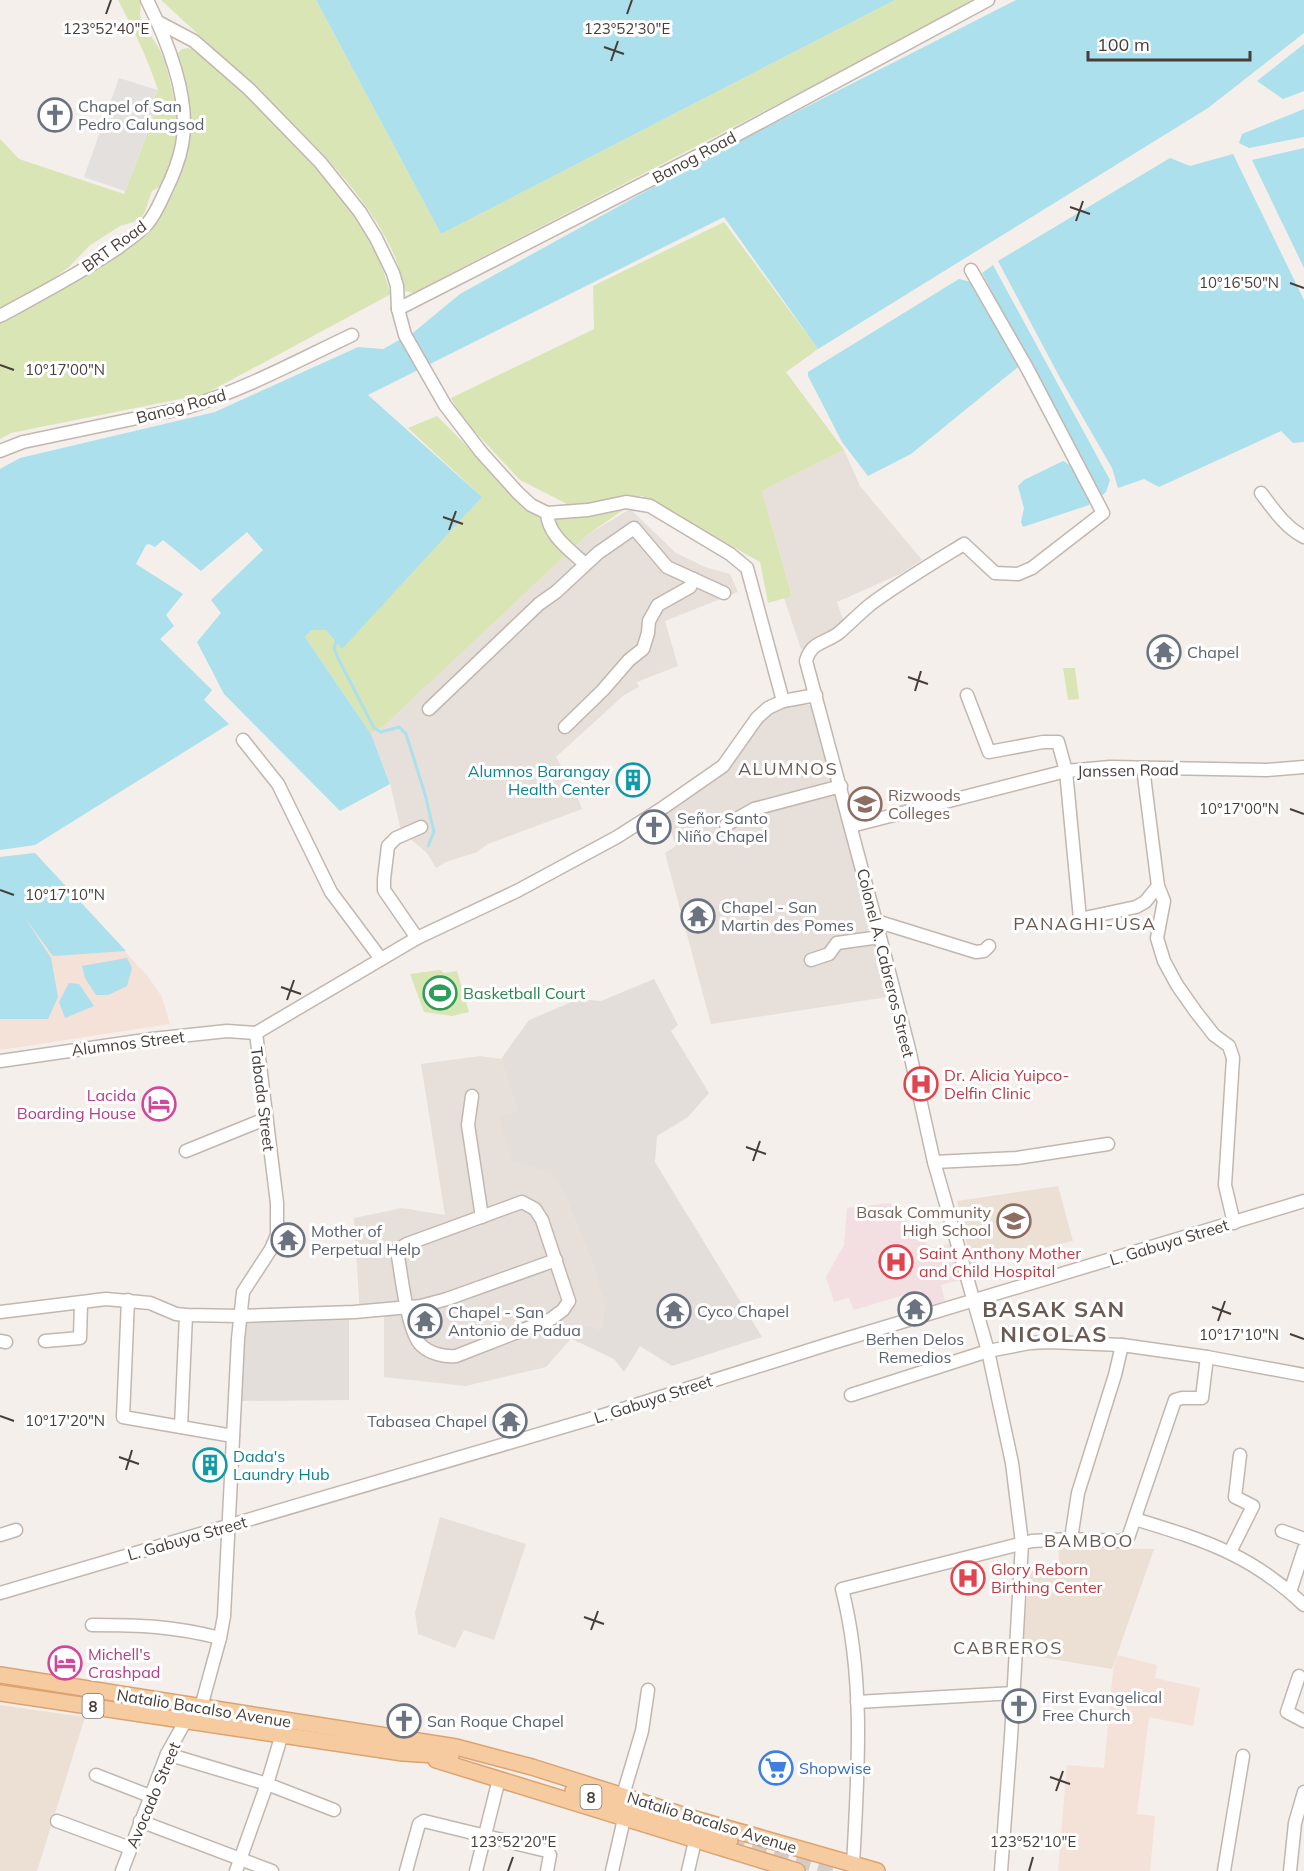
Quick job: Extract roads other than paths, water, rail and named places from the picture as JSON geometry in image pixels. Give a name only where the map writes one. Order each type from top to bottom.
[{"type":"main road","name":"Natalio Bacalso Avenue","points":[[0,1675],[201,1707],[451,1756],[504,1769],[730,1840]]},
{"type":"main road","name":"Natalio Bacalso Avenue","points":[[0,1692],[282,1734],[405,1746],[456,1747],[504,1759],[702,1821],[877,1871]]},
{"type":"main road","name":"Natalio Bacalso Avenue","points":[[405,1746],[499,1779],[795,1871]]},
{"type":"main road","points":[[795,1871],[800,1849]]},
{"type":"street","name":"BRT Road","points":[[0,316],[111,252],[148,223],[159,205],[178,161],[183,125],[173,61],[147,0]]},
{"type":"street","name":"Banog Road","points":[[398,309],[705,152],[988,0]]},
{"type":"street","points":[[158,22],[194,41],[249,89],[320,162],[360,212],[393,273],[397,286],[398,309],[405,335],[445,405],[481,452],[531,505],[547,513],[588,510],[626,502],[650,506],[739,560],[747,568],[783,700]]},
{"type":"street","name":"Colonel A. Cabreros Street","points":[[971,270],[1027,368],[1103,513],[1032,568],[1018,574],[995,573],[964,544],[897,586],[869,606],[838,634],[819,643],[809,652],[806,661],[841,786],[909,1050],[934,1162],[988,1351],[1012,1463],[1022,1543],[1001,1871]]},
{"type":"street","name":"Banog Road","points":[[0,451],[23,442],[205,402],[254,382],[352,335]]},
{"type":"street","points":[[1261,493],[1282,521],[1304,537]]},
{"type":"street","points":[[547,513],[547,524],[552,532],[585,564]]},
{"type":"street","points":[[429,709],[492,647],[585,564],[633,528],[667,567],[724,593]]},
{"type":"street","points":[[566,727],[603,690],[624,664],[643,649],[649,621],[658,606],[690,587],[694,579]]},
{"type":"street","name":"Tabada Street","points":[[201,1707],[224,1616],[243,1292],[271,1249],[277,1235],[277,1203],[256,1033],[417,938],[518,891],[617,837],[655,814],[723,766],[757,718],[768,708],[783,700],[816,695]]},
{"type":"street","points":[[967,695],[989,752],[1058,742],[1066,771],[1080,919],[1136,907],[1145,902],[1158,886]]},
{"type":"street","points":[[243,740],[278,784],[331,892],[381,959]]},
{"type":"street","name":"Janssen Road","points":[[851,826],[1066,771],[1110,767],[1267,770],[1304,767]]},
{"type":"street","points":[[1143,768],[1158,886],[1164,901],[1157,938],[1164,961],[1196,1012],[1214,1035],[1229,1046],[1233,1058],[1225,1185],[1234,1223]]},
{"type":"street","points":[[726,825],[754,809],[841,786]]},
{"type":"street","points":[[417,938],[384,890],[384,879],[388,846],[396,838],[421,827]]},
{"type":"street","points":[[876,921],[976,952],[984,951],[989,946]]},
{"type":"street","points":[[811,960],[829,954],[837,943],[880,937]]},
{"type":"street","name":"Alumnos Street","points":[[0,1061],[152,1039],[227,1031],[256,1033]]},
{"type":"street","points":[[472,1096],[468,1125],[482,1217]]},
{"type":"street","points":[[186,1151],[266,1119]]},
{"type":"street","points":[[934,1162],[1017,1158],[1108,1143]]},
{"type":"street","name":"L. Gabuya Street","points":[[0,1593],[607,1414],[832,1343],[1304,1201]]},
{"type":"street","points":[[522,1202],[536,1209],[556,1260],[568,1301],[563,1310],[551,1319],[456,1356],[446,1356],[422,1347],[415,1337],[396,1250],[522,1202]]},
{"type":"street","points":[[0,1312],[106,1299],[150,1303],[186,1316],[354,1312],[421,1306],[556,1260]]},
{"type":"street","points":[[128,1300],[123,1417],[233,1436]]},
{"type":"street","points":[[45,1341],[80,1338],[81,1303]]},
{"type":"street","points":[[181,1427],[186,1316]]},
{"type":"street","points":[[851,1395],[988,1351],[1049,1342],[1122,1345],[1208,1357],[1304,1375]]},
{"type":"street","points":[[1071,1539],[1078,1493],[1122,1345]]},
{"type":"street","points":[[853,1865],[859,1745],[850,1621],[842,1589],[1022,1543],[1048,1539],[1119,1541],[1128,1538],[1175,1400],[1202,1398],[1208,1357]]},
{"type":"street","points":[[1230,1552],[1253,1506],[1235,1497],[1240,1455]]},
{"type":"street","points":[[1135,1519],[1209,1542],[1230,1552],[1274,1579],[1304,1605]]},
{"type":"street","points":[[0,1535],[16,1530]]},
{"type":"street","points":[[1282,1531],[1304,1539]]},
{"type":"street","points":[[1290,1592],[1304,1549]]},
{"type":"street","points":[[92,1624],[152,1625],[186,1629],[220,1638]]},
{"type":"street","points":[[1299,1676],[1287,1712],[1304,1721]]},
{"type":"street","points":[[623,1795],[642,1731],[648,1690]]},
{"type":"street","points":[[857,1702],[1014,1693]]},
{"type":"street","name":"Avocado Street","points":[[122,1871],[167,1754],[186,1720]]},
{"type":"street","points":[[236,1871],[282,1734]]},
{"type":"street","points":[[167,1754],[267,1784],[334,1810]]},
{"type":"street","points":[[1224,1871],[1243,1756]]},
{"type":"street","points":[[96,1775],[150,1796]]},
{"type":"street","points":[[476,1871],[499,1779]]},
{"type":"street","points":[[1290,1871],[1295,1823],[1304,1792]]},
{"type":"street","points":[[612,1871],[624,1818]]},
{"type":"street","points":[[57,1821],[130,1848]]},
{"type":"street","points":[[140,1821],[272,1871]]},
{"type":"street","points":[[406,1871],[419,1824],[424,1821],[547,1851],[550,1855],[547,1871]]},
{"type":"street","points":[[688,1871],[695,1841]]},
{"type":"water","points":[[316,0],[895,0],[441,234]]},
{"type":"water","points":[[1016,0],[1304,0],[1304,33],[1208,108],[818,349],[724,217],[368,395],[482,497],[342,649],[326,630],[312,630],[305,637],[371,734],[390,784],[340,811],[224,694],[197,642],[221,613],[211,600],[263,550],[247,532],[201,571],[163,540],[155,547],[146,545],[136,564],[183,594],[166,615],[174,626],[160,639],[212,690],[204,700],[229,724],[35,845],[0,850],[0,469],[20,458],[215,412],[358,347],[383,349],[414,332],[460,294],[706,158]]},
{"type":"water","points":[[1304,44],[1304,91],[1283,99],[1257,81]]},
{"type":"water","points":[[1304,109],[1304,137],[1249,148],[1239,143],[1242,134]]},
{"type":"water","points":[[1304,148],[1304,268],[1252,160]]},
{"type":"water","points":[[1233,154],[1304,300],[1304,442],[1293,443],[1281,431],[1159,487],[1144,479],[1118,488],[1112,468],[1059,376],[998,261],[1170,158],[1190,166]]},
{"type":"water","points":[[993,265],[1110,480],[1106,492],[1100,497],[982,273]]},
{"type":"water","points":[[959,279],[971,282],[1018,367],[911,454],[868,476],[842,442],[808,372]]},
{"type":"water","points":[[1063,461],[1076,469],[1090,498],[1089,505],[1023,527],[1021,522],[1024,508],[1018,486],[1024,480]]},
{"type":"water","points":[[35,853],[126,951],[53,956],[25,918],[51,958],[58,997],[48,1019],[0,1019],[0,857]]},
{"type":"water","points":[[127,958],[132,968],[127,986],[108,995],[96,995],[85,978],[82,966]]},
{"type":"water","points":[[69,983],[79,984],[94,1006],[65,1018],[59,1002]]},
{"type":"waterway","points":[[337,639],[334,648],[338,658],[374,728],[381,732],[399,727],[406,734],[434,832],[428,846]]},
{"type":"tunnel","points":[[730,1840],[835,1871]]},
{"type":"place","name":"Chapel of San Pedro Calungsod","points":[[55,115]]},
{"type":"place","name":"Chapel","points":[[1164,652]]},
{"type":"place","name":"Alumnos Barangay Health Center","points":[[633,780]]},
{"type":"place","name":"Rizwoods Colleges","points":[[865,804]]},
{"type":"place","name":"Señor Santo Niño Chapel","points":[[654,827]]},
{"type":"place","name":"Chapel - San Martin des Pomes","points":[[698,916]]},
{"type":"place","name":"Basketball Court","points":[[440,993]]},
{"type":"place","name":"Dr. Alicia Yuipco- Delfin Clinic","points":[[921,1084]]},
{"type":"place","name":"Lacida Boarding House","points":[[159,1104]]},
{"type":"place","name":"Basak Community High School","points":[[1014,1221]]},
{"type":"place","name":"Mother of Perpetual Help","points":[[288,1240]]},
{"type":"place","name":"Saint Anthony Mother and Child Hospital","points":[[896,1262]]},
{"type":"place","name":"Berhen Delos Remedios","points":[[915,1309]]},
{"type":"place","name":"Cyco Chapel","points":[[674,1311]]},
{"type":"place","name":"Chapel - San Antonio de Padua","points":[[425,1321]]},
{"type":"place","name":"Tabasea Chapel","points":[[510,1421]]},
{"type":"place","name":"Dada's Laundry Hub","points":[[210,1465]]},
{"type":"place","name":"Glory Reborn Birthing Center","points":[[968,1578]]},
{"type":"place","name":"Michell's Crashpad","points":[[65,1663]]},
{"type":"place","name":"First Evangelical Free Church","points":[[1019,1706]]},
{"type":"place","name":"San Roque Chapel","points":[[404,1721]]},
{"type":"place","name":"Shopwise","points":[[776,1768]]},
{"type":"district","name":"ALUMNOS","points":[[788,768]]},
{"type":"district","name":"PANAGHI-USA","points":[[1085,923]]},
{"type":"district","name":"BASAK SAN NICOLAS","points":[[1054,1322]]},
{"type":"district","name":"BAMBOO","points":[[1089,1540]]},
{"type":"district","name":"CABREROS","points":[[1008,1647]]}]
